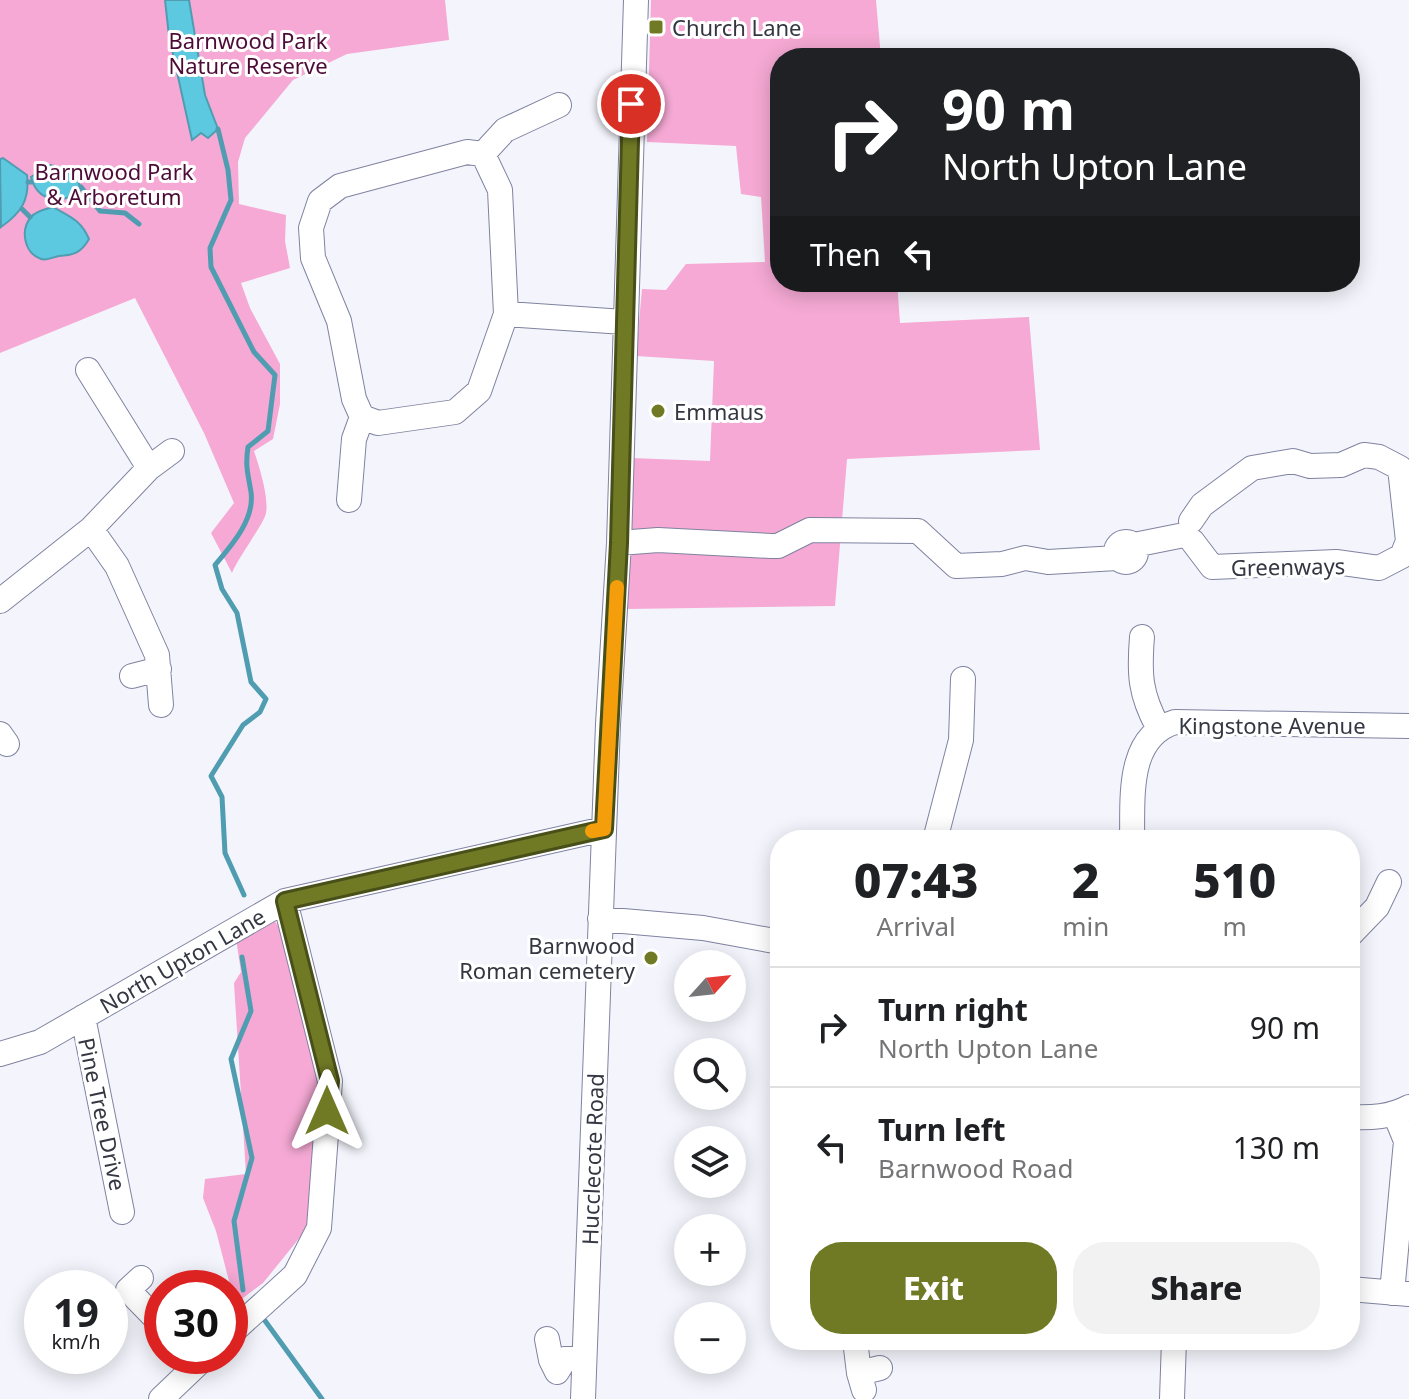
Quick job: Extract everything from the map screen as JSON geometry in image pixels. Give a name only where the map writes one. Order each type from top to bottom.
[{"type":"street","name":"Hucclecote Road","points":[[583,1399],[600,919],[619,543],[636,0]]},
{"type":"street","points":[[483,154],[505,130],[559,105]]},
{"type":"street","points":[[349,500],[354,439],[362,417],[354,399],[339,321],[313,258],[311,228],[320,201],[340,186],[467,152],[483,154]]},
{"type":"street","points":[[362,417],[378,423],[455,412],[479,391],[506,314],[500,190],[483,154]]},
{"type":"street","points":[[506,314],[624,322]]},
{"type":"street","points":[[88,370],[149,468]]},
{"type":"street","points":[[0,601],[91,529],[149,468],[172,451]]},
{"type":"street","name":"Greenways","points":[[1364,455],[1379,457],[1400,468],[1408,541],[1402,556],[1379,568],[1336,562],[1212,567],[1188,533],[1202,505],[1252,468],[1293,461],[1310,466],[1341,465],[1364,455]]},
{"type":"street","points":[[91,529],[117,566],[157,655],[161,705]]},
{"type":"street","points":[[619,543],[658,540],[778,546],[810,530],[918,531],[956,566],[1002,564],[1025,558],[1048,562],[1126,552],[1188,533]]},
{"type":"street","points":[[1142,637],[1140,679],[1146,704],[1158,727]]},
{"type":"street","points":[[132,676],[159,669]]},
{"type":"street","points":[[938,830],[961,740],[963,679]]},
{"type":"street","name":"Kingstone Avenue","points":[[1132,830],[1133,778],[1141,752],[1158,727],[1175,722],[1409,726]]},
{"type":"street","name":"North Upton Lane","points":[[0,1054],[40,1042],[285,901],[604,829]]},
{"type":"street","points":[[1360,925],[1377,907],[1389,882]]},
{"type":"street","points":[[248,1318],[295,1275],[319,1228],[330,1081],[285,901]]},
{"type":"street","points":[[600,919],[703,928],[770,940]]},
{"type":"street","name":"Pine Tree Drive","points":[[83,1017],[122,1212]]},
{"type":"street","points":[[1360,1117],[1404,1120],[1406,1141],[1401,1293],[1360,1290]]},
{"type":"street","points":[[128,1289],[144,1306]]},
{"type":"street","points":[[547,1339],[557,1372],[565,1359],[584,1357]]},
{"type":"street","points":[[859,1350],[868,1377]]},
{"type":"street","points":[[1172,1399],[1174,1350]]},
{"type":"street","points":[[161,1399],[184,1374]]},
{"type":"green space","name":"Barnwood Park & Arboretum","points":[[0,0],[445,0],[449,40],[347,54],[293,80],[245,138],[238,162],[239,204],[286,215],[285,241],[290,268],[241,283],[250,308],[280,364],[280,404],[273,439],[254,451],[265,490],[266,513],[232,573],[211,533],[234,503],[204,433],[135,298],[0,353]]},
{"type":"green space","points":[[651,0],[876,0],[880,48],[770,48],[770,292],[898,292],[900,323],[1029,317],[1040,450],[847,459],[835,606],[626,609],[631,458],[710,461],[714,361],[636,356],[642,289],[666,290],[686,264],[765,262],[761,197],[741,194],[736,146],[647,142]]},
{"type":"green space","points":[[269,914],[292,943],[321,1076],[310,1225],[263,1283],[248,1294],[248,1270],[226,1270],[203,1198],[205,1179],[246,1174],[234,983],[241,972],[235,932]]},
{"type":"water","points":[[165,0],[189,0],[205,95],[218,129],[208,138],[201,133],[192,140],[169,36]]},
{"type":"water","points":[[0,159],[27,175],[28,184],[23,205],[1,227]]},
{"type":"water","points":[[50,165],[72,173],[78,181],[80,194],[57,199],[39,192],[31,177]]},
{"type":"water","points":[[53,207],[79,223],[89,239],[77,252],[43,259],[27,247],[26,228],[33,215]]},
{"type":"waterway","points":[[218,129],[228,170],[231,200],[210,248],[211,267],[254,352],[275,375],[268,431],[248,447],[251,502],[246,522],[215,565],[222,589],[237,613],[251,682],[266,699],[260,712],[243,725],[211,776],[222,797],[225,853],[244,895]]},
{"type":"waterway","points":[[81,187],[100,211],[125,213],[139,224]]},
{"type":"waterway","points":[[22,209],[30,217]]},
{"type":"waterway","points":[[240,1270],[234,1221],[252,1158],[231,1059],[251,1011],[242,957]]},
{"type":"waterway","points":[[263,1318],[322,1399]]},
{"type":"slow traffic","points":[[592,831],[604,829],[617,587]]},
{"type":"place","name":"Church Lane","points":[[656,27]]},
{"type":"place","name":"Emmaus","points":[[658,411]]},
{"type":"place","name":"Barnwood Roman cemetery","points":[[651,958]]},
{"type":"route","points":[[327,1111],[330,1081],[285,901],[604,829],[619,543],[631,104]]},
{"type":"park label","name":"Barnwood Park Nature Reserve","points":[[248,52]]}]
